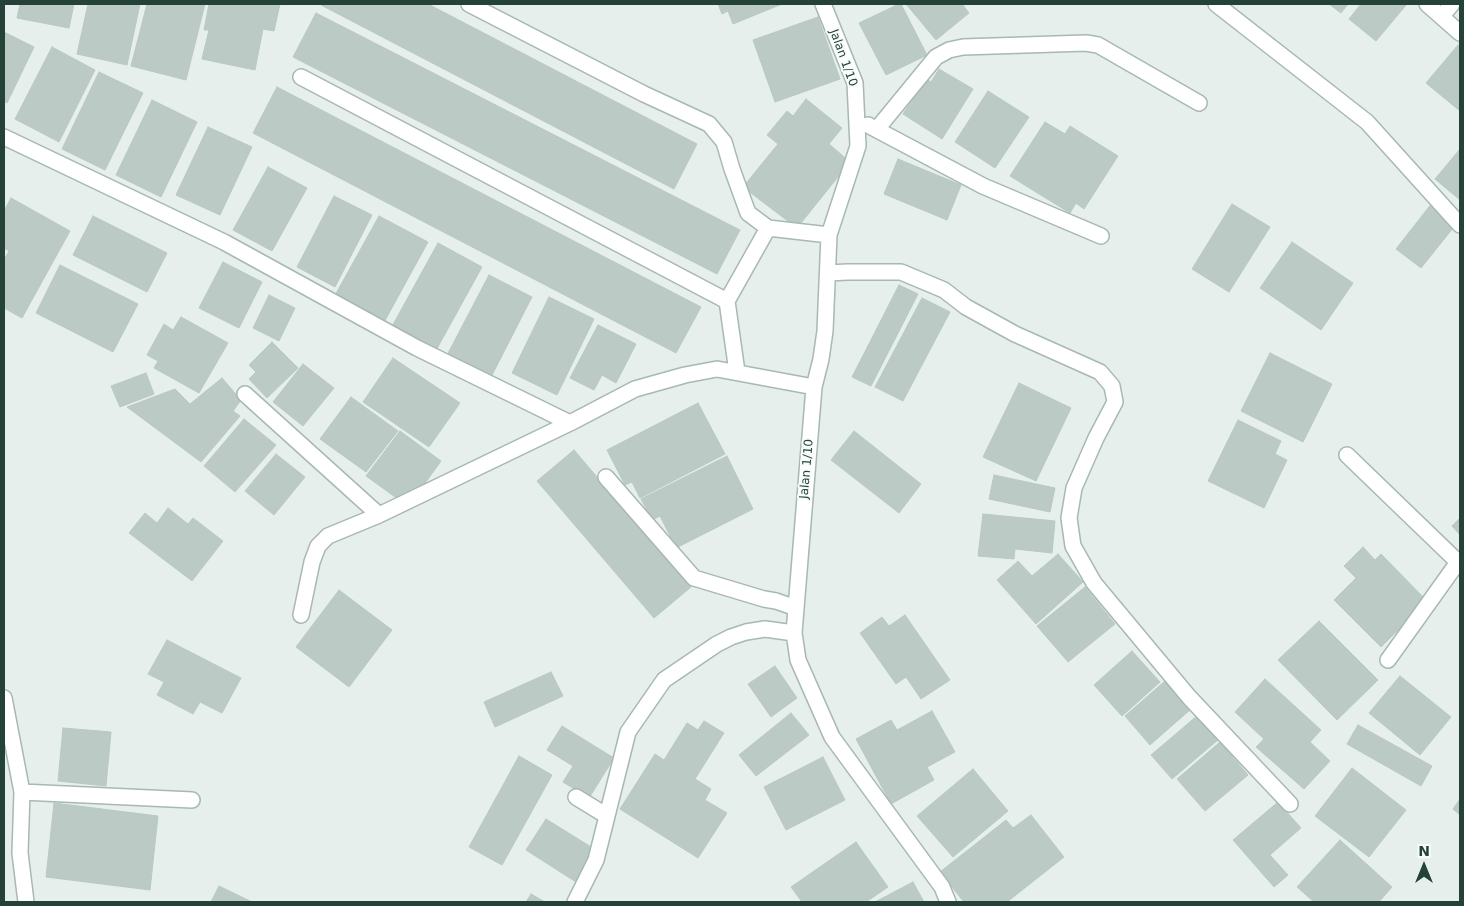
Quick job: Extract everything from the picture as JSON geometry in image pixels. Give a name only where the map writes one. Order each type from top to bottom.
[{"type":"street","points":[[469,4],[644,94],[709,124],[724,142],[748,213],[768,228],[829,235]]},
{"type":"street","name":"Jalan 1/10","points":[[822,4],[855,83],[858,146],[829,235],[829,273],[825,331],[814,387],[794,634],[798,660],[832,737],[942,887],[948,902]]},
{"type":"street","points":[[1216,4],[1367,122],[1460,225]]},
{"type":"street","points":[[1427,4],[1460,33]]},
{"type":"street","points":[[1442,16],[1452,4]]},
{"type":"street","points":[[877,130],[936,57],[949,50],[962,47],[1098,44],[1199,103]]},
{"type":"street","points":[[301,77],[726,301]]},
{"type":"street","points":[[858,120],[983,186],[1101,236]]},
{"type":"street","points":[[4,136],[224,242],[417,348],[570,423]]},
{"type":"street","points":[[737,372],[726,301],[768,228]]},
{"type":"street","points":[[829,273],[901,272],[944,290],[966,307],[1014,334],[1100,372],[1112,386],[1115,402],[1096,438],[1074,488],[1069,518],[1073,546],[1094,584],[1189,696],[1290,804]]},
{"type":"street","points":[[301,615],[312,562],[318,546],[328,536],[379,515],[570,423],[635,389],[706,370],[717,369],[814,387]]},
{"type":"street","points":[[245,394],[379,515]]},
{"type":"street","points":[[1347,456],[1459,563],[1388,660]]},
{"type":"street","points":[[606,477],[694,578],[796,608]]},
{"type":"street","points":[[575,902],[596,860],[628,732],[664,680],[717,644],[731,637],[765,629],[794,634]]},
{"type":"street","points":[[4,698],[22,792],[20,853],[26,902]]},
{"type":"street","points":[[22,792],[192,800]]},
{"type":"street","points":[[576,797],[608,816]]},
{"type":"building","points":[[20,4],[74,4],[69,28],[17,18]]},
{"type":"building","points":[[88,4],[140,4],[127,65],[77,54]]},
{"type":"building","points":[[147,4],[205,4],[186,80],[131,66]]},
{"type":"building","points":[[209,4],[280,4],[274,31],[263,29],[255,70],[202,59],[209,30],[204,30]]},
{"type":"building","points":[[322,4],[428,4],[697,144],[674,189]]},
{"type":"building","points":[[718,4],[782,4],[733,24],[728,11],[722,14]]},
{"type":"building","points":[[901,4],[927,55],[886,75],[859,23]]},
{"type":"building","points":[[906,4],[962,4],[969,13],[936,40]]},
{"type":"building","points":[[1329,4],[1348,4],[1341,13]]},
{"type":"building","points":[[1361,4],[1407,4],[1376,41],[1349,19]]},
{"type":"building","points":[[316,13],[740,230],[717,274],[293,57]]},
{"type":"building","points":[[818,17],[840,79],[775,102],[753,40]]},
{"type":"building","points":[[4,32],[34,47],[7,103],[4,101]]},
{"type":"building","points":[[1458,45],[1460,48],[1460,111],[1426,83]]},
{"type":"building","points":[[52,47],[95,70],[59,142],[15,119]]},
{"type":"building","points":[[939,69],[973,89],[942,139],[903,114],[926,79],[931,82]]},
{"type":"building","points":[[99,72],[143,93],[105,170],[62,149]]},
{"type":"building","points":[[277,87],[701,307],[676,353],[253,133]]},
{"type":"building","points":[[988,91],[1029,117],[995,168],[955,142]]},
{"type":"building","points":[[806,99],[842,128],[829,144],[850,162],[797,228],[743,187],[778,144],[767,135],[787,111],[793,116]]},
{"type":"building","points":[[152,100],[197,122],[161,197],[116,175]]},
{"type":"building","points":[[1045,122],[1065,134],[1070,126],[1118,156],[1084,209],[1076,203],[1070,213],[1010,176]]},
{"type":"building","points":[[208,127],[252,147],[220,215],[176,195]]},
{"type":"building","points":[[1460,149],[1460,200],[1435,179]]},
{"type":"building","points":[[898,159],[961,185],[947,220],[884,194]]},
{"type":"building","points":[[268,167],[307,188],[272,251],[233,230]]},
{"type":"building","points":[[334,196],[372,215],[335,287],[297,267]]},
{"type":"building","points":[[11,198],[70,231],[22,318],[4,308],[4,260],[9,251],[4,248],[4,211]]},
{"type":"building","points":[[1432,203],[1457,223],[1421,268],[1396,249]]},
{"type":"building","points":[[1232,204],[1270,227],[1229,292],[1192,269]]},
{"type":"building","points":[[93,216],[167,253],[147,292],[73,255]]},
{"type":"building","points":[[379,216],[428,242],[382,326],[333,299]]},
{"type":"building","points":[[1292,242],[1353,283],[1321,330],[1260,288]]},
{"type":"building","points":[[438,243],[482,267],[434,354],[390,330]]},
{"type":"building","points":[[223,262],[262,282],[239,328],[199,308]]},
{"type":"building","points":[[60,265],[138,304],[113,352],[36,313]]},
{"type":"building","points":[[489,275],[532,297],[489,381],[445,359]]},
{"type":"building","points":[[899,285],[918,294],[871,386],[852,377]]},
{"type":"building","points":[[269,295],[295,308],[279,341],[253,328]]},
{"type":"building","points":[[549,297],[594,319],[557,395],[512,373]]},
{"type":"building","points":[[922,298],[950,312],[903,401],[875,387]]},
{"type":"building","points":[[181,317],[228,343],[199,393],[154,368],[158,361],[147,355],[164,324],[173,330]]},
{"type":"building","points":[[598,325],[636,344],[616,383],[602,375],[594,390],[570,378]]},
{"type":"building","points":[[272,342],[298,368],[267,398],[249,379],[256,372],[249,365]]},
{"type":"building","points":[[1270,353],[1332,384],[1303,442],[1241,411]]},
{"type":"building","points":[[393,358],[460,403],[429,447],[363,402]]},
{"type":"building","points":[[303,364],[334,388],[303,426],[273,402]]},
{"type":"building","points":[[146,373],[154,394],[120,407],[111,386]]},
{"type":"building","points":[[222,378],[241,400],[233,411],[240,416],[201,462],[127,407],[175,389],[190,404]]},
{"type":"building","points":[[1019,383],[1071,408],[1036,481],[983,457]]},
{"type":"building","points":[[351,397],[398,431],[366,472],[320,439]]},
{"type":"building","points":[[698,403],[725,454],[640,498],[632,482],[625,485],[607,450]]},
{"type":"building","points":[[244,419],[276,445],[235,492],[204,466]]},
{"type":"building","points":[[1238,420],[1281,441],[1275,454],[1287,460],[1264,508],[1208,481]]},
{"type":"building","points":[[400,431],[441,461],[418,493],[412,488],[402,502],[366,476]]},
{"type":"building","points":[[854,431],[921,484],[899,513],[831,460]]},
{"type":"building","points":[[574,450],[691,587],[654,618],[537,481]]},
{"type":"building","points":[[276,454],[305,477],[274,515],[245,491]]},
{"type":"building","points":[[727,456],[753,509],[676,548],[660,516],[652,520],[641,499]]},
{"type":"building","points":[[994,475],[1055,488],[1050,512],[989,499]]},
{"type":"building","points":[[168,508],[188,524],[193,518],[223,541],[192,581],[129,533],[145,513],[157,523]]},
{"type":"building","points":[[983,514],[1055,521],[1052,553],[1015,549],[1014,559],[978,556]]},
{"type":"building","points":[[1460,518],[1460,535],[1452,526]]},
{"type":"building","points":[[1363,547],[1375,560],[1381,554],[1427,601],[1381,647],[1334,600],[1356,578],[1344,566]]},
{"type":"building","points":[[1058,554],[1083,582],[1036,624],[997,580],[1018,561],[1032,576]]},
{"type":"building","points":[[1085,587],[1115,624],[1068,662],[1037,626]]},
{"type":"building","points":[[339,590],[392,630],[349,687],[296,647]]},
{"type":"building","points":[[905,615],[950,680],[921,699],[906,677],[896,684],[860,633],[882,617],[889,626]]},
{"type":"building","points":[[1319,621],[1378,680],[1337,720],[1278,660]]},
{"type":"building","points":[[167,640],[241,678],[222,713],[200,702],[193,714],[157,695],[164,682],[148,674]]},
{"type":"building","points":[[1132,651],[1160,682],[1122,716],[1094,685]]},
{"type":"building","points":[[775,666],[797,698],[771,717],[748,684]]},
{"type":"building","points":[[551,672],[563,696],[495,727],[484,702]]},
{"type":"building","points":[[1400,676],[1451,717],[1420,755],[1369,713]]},
{"type":"building","points":[[1265,679],[1321,730],[1310,742],[1330,761],[1304,789],[1256,747],[1264,739],[1235,712]]},
{"type":"building","points":[[1165,681],[1191,709],[1150,745],[1125,716]]},
{"type":"building","points":[[932,711],[955,752],[927,767],[934,780],[891,804],[856,739],[891,720],[897,730]]},
{"type":"building","points":[[791,713],[809,735],[756,776],[739,755]]},
{"type":"building","points":[[1198,715],[1219,739],[1172,779],[1151,755]]},
{"type":"building","points":[[704,721],[724,733],[695,779],[711,789],[705,800],[727,813],[698,858],[620,809],[655,754],[664,760],[687,723],[698,730]]},
{"type":"building","points":[[1358,725],[1432,766],[1421,786],[1347,744]]},
{"type":"building","points":[[562,726],[614,758],[589,798],[563,782],[573,766],[547,750]]},
{"type":"building","points":[[63,728],[111,732],[106,786],[58,781]]},
{"type":"building","points":[[1220,742],[1248,775],[1205,811],[1177,779]]},
{"type":"building","points":[[519,756],[552,775],[502,865],[469,847]]},
{"type":"building","points":[[823,757],[845,800],[786,830],[764,787]]},
{"type":"building","points":[[1352,768],[1406,810],[1369,857],[1315,816]]},
{"type":"building","points":[[973,769],[1008,811],[953,857],[917,816]]},
{"type":"building","points":[[1460,799],[1460,815],[1453,809]]},
{"type":"building","points":[[1278,802],[1301,828],[1270,855],[1288,875],[1274,887],[1233,840]]},
{"type":"building","points":[[54,803],[158,816],[150,890],[46,877]]},
{"type":"building","points":[[1031,815],[1064,857],[1007,902],[964,902],[940,872],[1006,820],[1013,828]]},
{"type":"building","points":[[546,819],[596,850],[576,882],[526,850]]},
{"type":"building","points":[[1340,840],[1392,887],[1379,902],[1314,902],[1297,887]]},
{"type":"building","points":[[856,842],[888,887],[866,902],[802,902],[791,887]]},
{"type":"building","points":[[913,882],[924,902],[875,902]]},
{"type":"building","points":[[219,886],[252,902],[211,902]]},
{"type":"building","points":[[531,894],[545,902],[526,902]]}]
